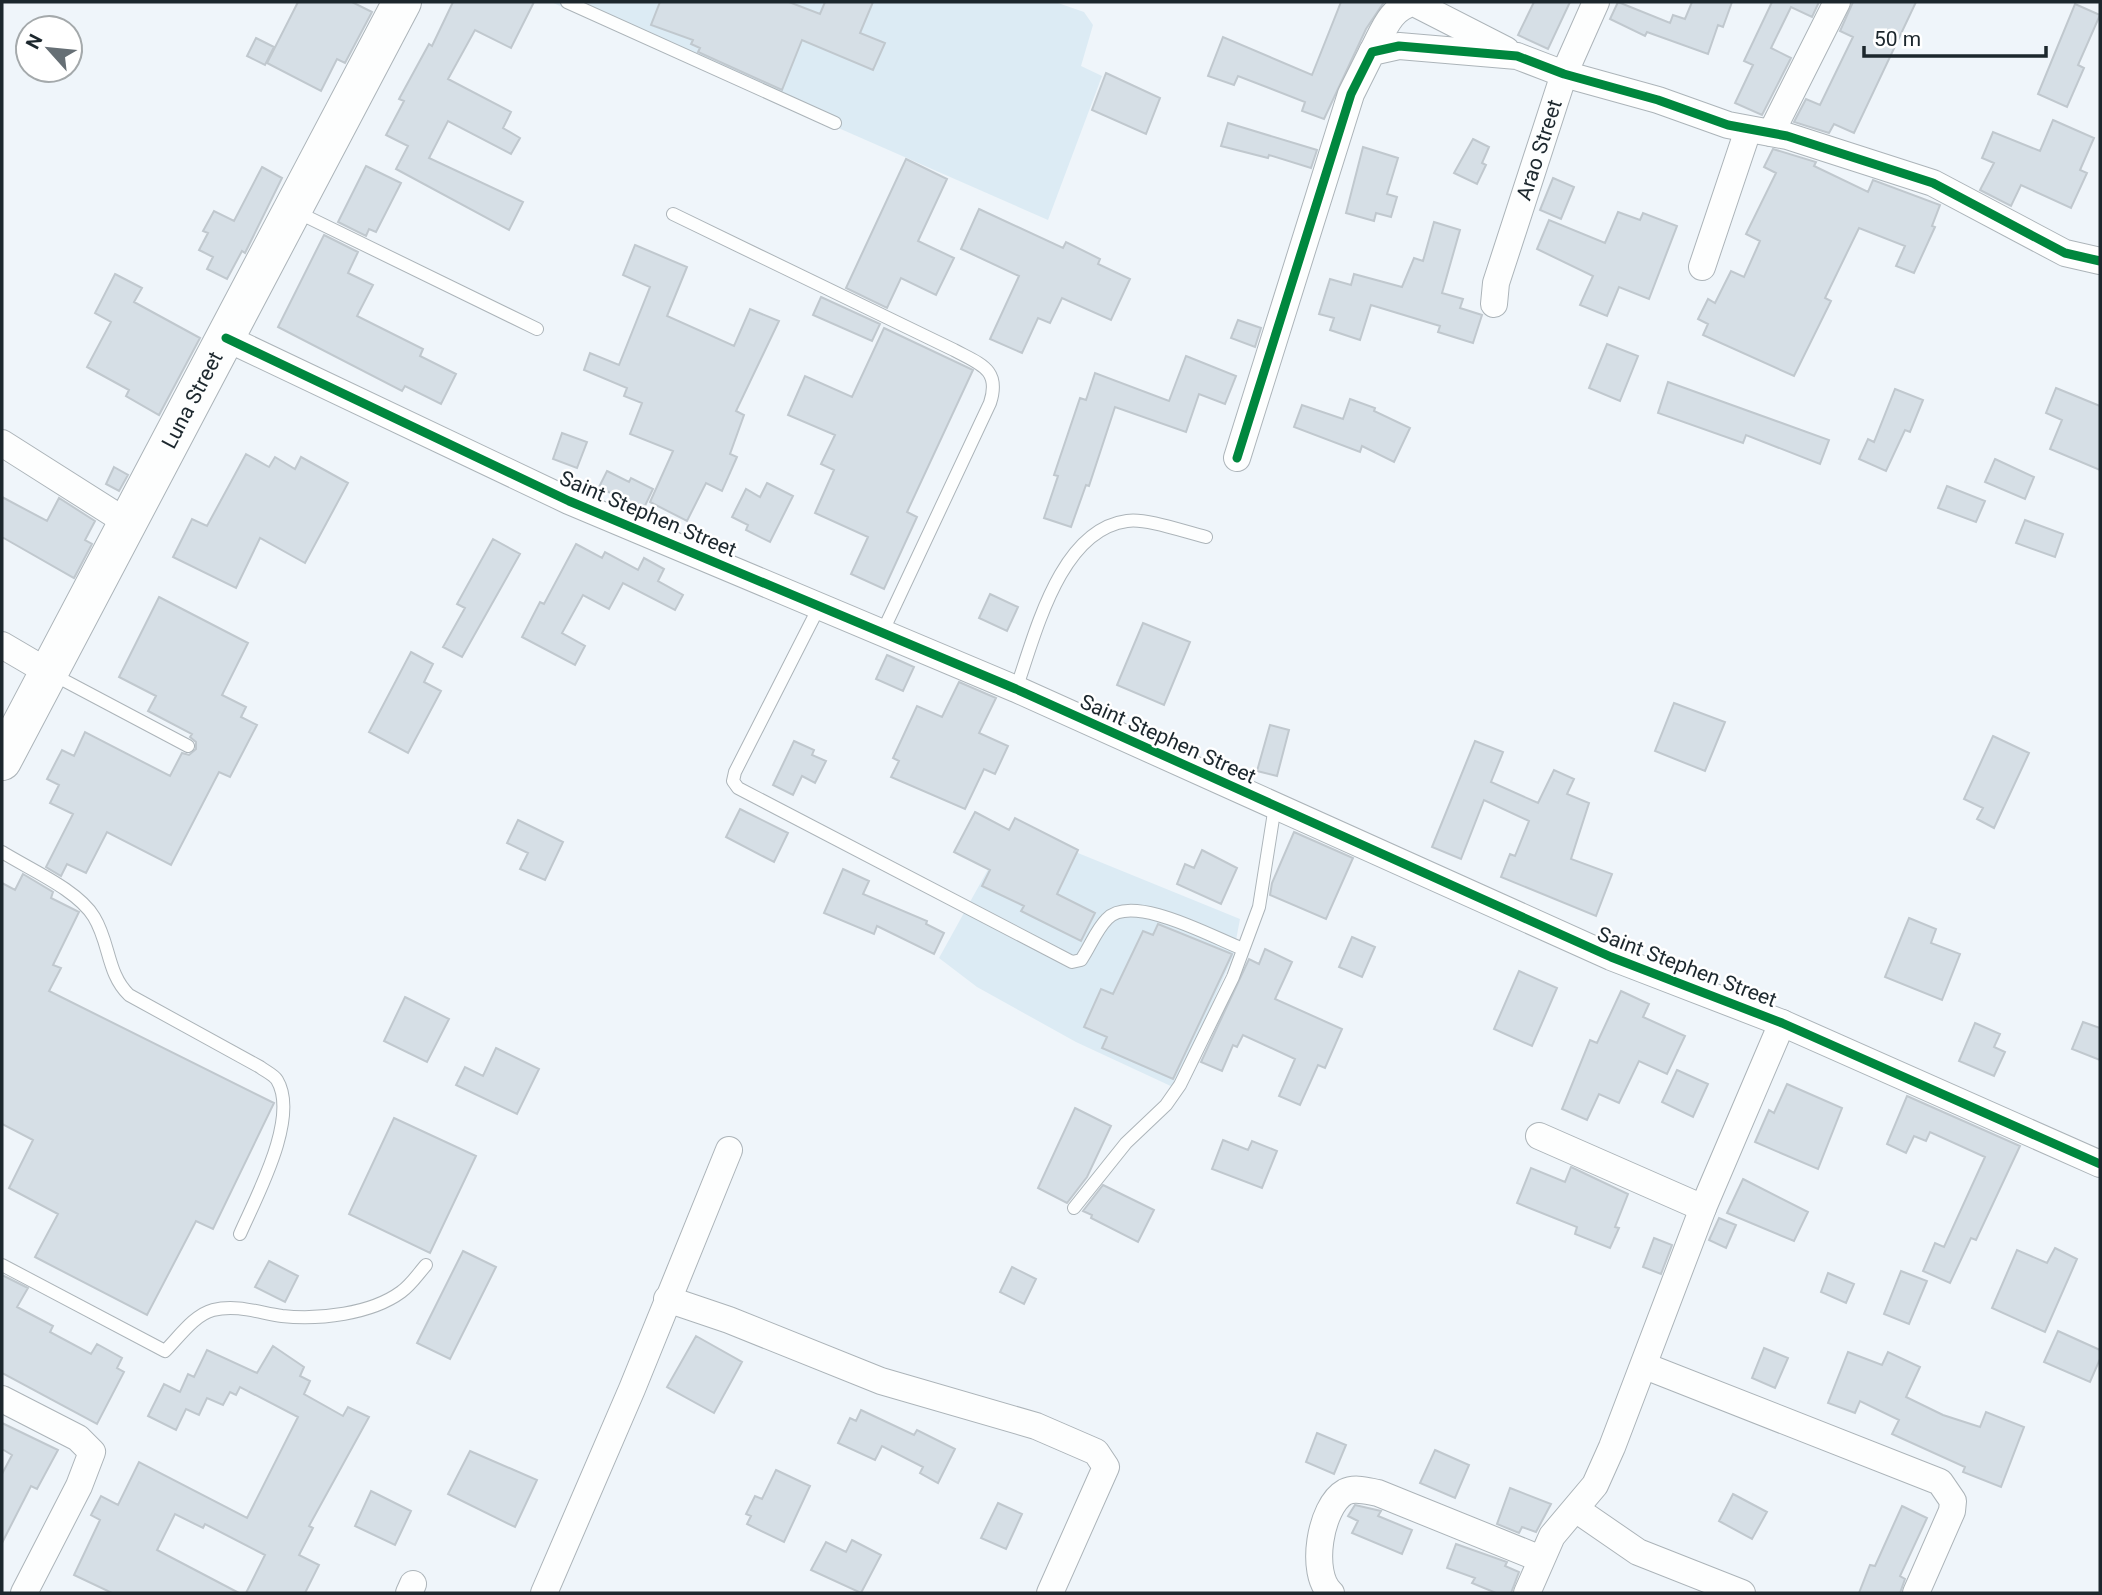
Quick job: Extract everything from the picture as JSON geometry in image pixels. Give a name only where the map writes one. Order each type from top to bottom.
[{"type":"main road","name":"Luna Street","points":[[2,761],[402,2]]},
{"type":"street","name":"Arao Street","points":[[1494,304],[1496,283],[1564,74],[1596,2]]},
{"type":"street","points":[[1702,267],[1760,132],[1837,2]]},
{"type":"street","points":[[1237,458],[1351,94],[1394,13],[1404,5],[1414,3],[1517,56],[1564,74],[1933,183],[2065,253],[2100,261]]},
{"type":"street","points":[[1372,52],[1399,46],[1517,56]]},
{"type":"street","name":"Saint Stephen Street","points":[[226,338],[569,501],[1016,689],[1611,957],[1782,1023],[2100,1164]]},
{"type":"street","points":[[2,443],[128,523]]},
{"type":"street","points":[[2,645],[48,671]]},
{"type":"street","points":[[1527,1593],[1552,1536],[1577,1510],[1595,1485],[1645,1366],[1703,1208],[1782,1023]]},
{"type":"street","points":[[1539,1136],[1703,1208]]},
{"type":"street","points":[[544,1593],[632,1389],[729,1150]]},
{"type":"street","points":[[667,1299],[729,1320],[881,1381],[1036,1426],[1096,1452],[1107,1467],[1051,1593]]},
{"type":"street","points":[[1645,1366],[1940,1482],[1953,1500],[1952,1511],[1916,1593]]},
{"type":"street","points":[[2,1399],[78,1438],[92,1452],[79,1486],[24,1593]]},
{"type":"street","points":[[1331,1593],[1321,1578],[1321,1536],[1336,1500],[1345,1492],[1356,1489],[1378,1493],[1541,1559]]},
{"type":"street","points":[[1577,1510],[1638,1552],[1742,1593]]},
{"type":"lane","points":[[567,2],[835,123]]},
{"type":"lane","points":[[293,210],[537,329]]},
{"type":"lane","points":[[673,214],[954,350],[984,366],[992,376],[995,389],[990,403],[882,633]]},
{"type":"lane","points":[[1016,689],[1059,578],[1088,540],[1107,528],[1128,521],[1206,537]]},
{"type":"lane","points":[[820,607],[735,772],[733,781],[738,788],[1072,962],[1081,960],[1107,919],[1117,911],[1131,909],[1149,911],[1243,949]]},
{"type":"lane","points":[[48,671],[188,746]]},
{"type":"lane","points":[[1074,1208],[1126,1143],[1167,1105],[1233,977],[1259,907],[1275,806]]},
{"type":"lane","points":[[2,852],[61,887],[93,914],[103,934],[117,985],[129,995],[260,1067],[277,1080],[282,1100],[279,1144],[240,1234]]},
{"type":"lane","points":[[2,1265],[165,1351],[198,1318],[214,1310],[250,1309],[283,1316],[317,1317],[381,1305],[403,1291],[426,1265]]},
{"type":"shaded area","points":[[551,2],[1055,2],[1084,12],[1093,25],[1081,66],[1102,76],[1048,220]]},
{"type":"shaded area","points":[[1012,826],[1240,919],[1233,956],[1175,1088],[1076,1042],[977,987],[939,958]]},
{"type":"building","points":[[298,2],[352,2],[372,12],[345,63],[337,59],[321,91],[267,63]]},
{"type":"building","points":[[453,2],[534,2],[511,48],[475,30],[448,79],[511,112],[503,128],[520,138],[511,154],[448,121],[429,158],[523,202],[509,230],[396,169],[408,146],[386,135],[404,101],[399,99],[429,44],[432,46]]},
{"type":"building","points":[[660,2],[789,2],[820,14],[825,2],[873,2],[860,33],[885,43],[873,70],[802,40],[782,90],[698,52],[700,48],[691,44],[693,40],[651,25]]},
{"type":"building","points":[[1341,2],[1384,2],[1366,29],[1324,119],[1302,111],[1305,102],[1238,76],[1234,85],[1208,76],[1223,37],[1312,75]]},
{"type":"building","points":[[1534,2],[1570,2],[1548,49],[1518,35]]},
{"type":"building","points":[[1618,2],[1670,23],[1673,15],[1685,19],[1692,2],[1732,2],[1723,27],[1718,25],[1708,54],[1647,32],[1645,36],[1610,19]]},
{"type":"building","points":[[1772,2],[1819,2],[1812,17],[1791,7],[1771,48],[1791,58],[1762,115],[1735,103],[1753,65],[1744,61]]},
{"type":"building","points":[[1853,2],[1916,2],[1854,133],[1834,124],[1829,133],[1794,122],[1806,99],[1820,105],[1853,37],[1840,31]]},
{"type":"building","points":[[2075,4],[2100,15],[2078,65],[2084,68],[2067,107],[2038,94]]},
{"type":"building","points":[[256,38],[274,47],[265,65],[247,56]]},
{"type":"building","points":[[1106,73],[1160,98],[1146,134],[1092,110]]},
{"type":"building","points":[[2053,120],[2094,138],[2080,170],[2087,173],[2071,208],[2021,185],[2011,206],[1980,190],[1994,163],[1982,158],[1993,132],[2040,151]]},
{"type":"building","points":[[1228,123],[1317,150],[1311,168],[1269,155],[1268,158],[1221,146]]},
{"type":"building","points":[[1473,139],[1489,147],[1482,163],[1486,165],[1477,184],[1454,173]]},
{"type":"building","points":[[1363,147],[1398,158],[1387,194],[1397,197],[1391,217],[1376,213],[1374,221],[1346,213]]},
{"type":"building","points":[[1773,149],[1816,162],[1814,166],[1868,192],[1873,180],[1940,205],[1932,226],[1935,227],[1914,273],[1896,266],[1905,246],[1859,228],[1825,298],[1831,301],[1794,376],[1703,335],[1708,324],[1698,319],[1708,299],[1715,303],[1731,271],[1744,277],[1760,241],[1746,234],[1776,173],[1764,167]]},
{"type":"building","points":[[906,159],[947,179],[918,241],[954,258],[936,295],[901,278],[887,308],[846,288]]},
{"type":"building","points":[[366,166],[401,183],[376,232],[369,229],[366,236],[338,222]]},
{"type":"building","points":[[262,167],[282,178],[245,253],[242,251],[227,279],[207,269],[213,257],[199,250],[208,233],[203,231],[214,211],[234,221]]},
{"type":"building","points":[[1553,178],[1574,187],[1561,219],[1540,210]]},
{"type":"building","points":[[979,209],[1063,248],[1066,242],[1100,259],[1098,264],[1130,279],[1111,320],[1062,298],[1050,323],[1038,318],[1022,353],[990,339],[1019,276],[961,249]]},
{"type":"building","points":[[1618,212],[1640,220],[1643,213],[1677,226],[1649,299],[1619,287],[1607,316],[1580,305],[1593,276],[1537,249],[1549,220],[1605,243]]},
{"type":"building","points":[[1434,222],[1460,230],[1442,293],[1463,299],[1460,308],[1482,315],[1473,343],[1438,332],[1440,326],[1371,305],[1360,340],[1330,330],[1334,318],[1319,314],[1330,279],[1351,285],[1354,274],[1402,287],[1414,258],[1423,261]]},
{"type":"building","points":[[324,235],[358,252],[348,273],[373,285],[357,316],[423,349],[420,356],[456,374],[441,404],[405,386],[402,391],[278,327]]},
{"type":"building","points":[[635,245],[687,267],[667,316],[734,346],[750,309],[779,321],[736,411],[744,415],[730,454],[737,457],[722,491],[706,483],[687,521],[650,502],[673,451],[630,434],[642,403],[624,396],[627,388],[584,370],[590,353],[619,365],[650,287],[623,275]]},
{"type":"building","points":[[115,274],[142,288],[134,302],[200,338],[159,415],[126,396],[129,390],[87,367],[111,322],[95,313]]},
{"type":"building","points":[[821,297],[880,324],[872,341],[813,315]]},
{"type":"building","points":[[1238,320],[1261,328],[1255,347],[1231,338]]},
{"type":"building","points":[[884,328],[973,370],[907,512],[917,517],[884,589],[851,574],[868,537],[815,513],[834,470],[821,464],[835,435],[788,415],[805,376],[852,397]]},
{"type":"building","points":[[1607,344],[1638,356],[1620,401],[1589,388]]},
{"type":"building","points":[[1186,356],[1236,376],[1225,404],[1199,394],[1186,432],[1115,407],[1089,486],[1086,485],[1071,527],[1044,518],[1058,476],[1054,475],[1080,398],[1086,400],[1095,373],[1169,401]]},
{"type":"building","points":[[1668,382],[1829,440],[1820,464],[1746,435],[1743,443],[1658,413]]},
{"type":"building","points":[[2056,388],[2100,406],[2100,470],[2050,449],[2062,420],[2046,413]]},
{"type":"building","points":[[1895,389],[1923,400],[1910,432],[1905,430],[1886,471],[1859,459],[1868,439],[1874,442]]},
{"type":"building","points":[[1350,399],[1375,408],[1374,411],[1410,428],[1394,462],[1362,446],[1360,452],[1294,427],[1302,405],[1343,419]]},
{"type":"building","points":[[562,433],[587,442],[577,468],[553,459]]},
{"type":"building","points":[[246,454],[269,467],[275,457],[295,469],[301,457],[348,483],[305,563],[260,538],[236,588],[173,557],[192,519],[207,526]]},
{"type":"building","points":[[1995,459],[2034,477],[2025,499],[1985,482]]},
{"type":"building","points":[[114,467],[128,475],[119,491],[106,484]]},
{"type":"building","points":[[607,471],[629,482],[631,478],[653,489],[643,510],[599,487]]},
{"type":"building","points":[[767,483],[793,496],[770,542],[746,530],[748,525],[732,517],[746,489],[760,497]]},
{"type":"building","points":[[1947,486],[1985,501],[1976,522],[1938,508]]},
{"type":"building","points":[[2,497],[47,521],[59,498],[95,521],[85,540],[92,544],[74,578],[2,537]]},
{"type":"building","points":[[2025,520],[2063,534],[2055,557],[2016,543]]},
{"type":"building","points":[[493,539],[520,554],[462,657],[443,647],[465,608],[457,604]]},
{"type":"building","points":[[576,544],[602,558],[605,552],[638,570],[644,558],[664,569],[658,581],[683,595],[675,610],[623,583],[609,609],[583,595],[562,633],[585,646],[575,665],[522,637],[540,602],[544,604]]},
{"type":"building","points":[[990,594],[1018,607],[1007,631],[979,618]]},
{"type":"building","points":[[159,597],[248,643],[222,695],[246,707],[241,717],[257,725],[230,777],[219,772],[171,865],[107,832],[86,873],[67,864],[61,876],[46,867],[73,814],[50,803],[59,785],[47,779],[62,750],[74,756],[85,732],[170,776],[182,753],[189,755],[196,749],[196,742],[190,737],[192,734],[148,711],[156,696],[119,677]]},
{"type":"building","points":[[1143,623],[1190,642],[1164,705],[1117,685]]},
{"type":"building","points":[[411,652],[433,664],[424,682],[441,691],[408,753],[369,732]]},
{"type":"building","points":[[887,655],[914,667],[903,691],[876,679]]},
{"type":"building","points":[[959,682],[996,698],[979,733],[1008,746],[995,774],[984,769],[965,809],[891,777],[899,761],[893,758],[917,706],[942,717]]},
{"type":"building","points":[[1674,703],[1725,722],[1705,771],[1655,751]]},
{"type":"building","points":[[1270,725],[1289,730],[1277,776],[1257,771]]},
{"type":"building","points":[[1993,736],[2029,753],[1994,828],[1977,819],[1983,808],[1964,799]]},
{"type":"building","points":[[794,741],[814,750],[812,755],[826,761],[815,783],[802,776],[793,795],[773,785]]},
{"type":"building","points":[[1475,741],[1503,752],[1491,782],[1538,803],[1554,770],[1574,779],[1567,794],[1589,803],[1571,859],[1612,874],[1596,916],[1501,877],[1510,854],[1515,856],[1529,821],[1484,800],[1461,859],[1432,847]]},
{"type":"building","points":[[740,809],[788,833],[774,862],[726,837]]},
{"type":"building","points":[[975,812],[1009,830],[1015,818],[1078,850],[1057,894],[1095,913],[1081,941],[1021,911],[1024,906],[982,886],[990,870],[954,852]]},
{"type":"building","points":[[518,820],[563,842],[545,880],[520,869],[528,853],[507,843]]},
{"type":"building","points":[[1294,832],[1353,858],[1326,919],[1270,895],[1272,883]]},
{"type":"building","points":[[1202,850],[1237,868],[1221,904],[1177,884],[1185,864],[1194,868]]},
{"type":"building","points":[[843,869],[869,881],[863,894],[927,921],[926,924],[944,933],[934,954],[877,926],[874,934],[824,913]]},
{"type":"building","points":[[23,874],[53,892],[51,898],[79,912],[53,965],[61,968],[49,991],[274,1103],[213,1229],[196,1221],[147,1315],[35,1257],[58,1214],[9,1188],[33,1140],[2,1124],[2,883],[15,890]]},
{"type":"building","points":[[1909,918],[1936,929],[1931,943],[1960,954],[1942,1000],[1885,977]]},
{"type":"building","points":[[1158,924],[1232,954],[1173,1079],[1102,1048],[1107,1037],[1084,1027],[1101,989],[1113,994],[1143,931],[1153,935]]},
{"type":"building","points":[[1352,937],[1375,947],[1362,977],[1339,967]]},
{"type":"building","points":[[1265,949],[1292,962],[1275,999],[1342,1029],[1325,1068],[1318,1065],[1300,1105],[1279,1096],[1295,1059],[1243,1035],[1237,1047],[1233,1045],[1222,1071],[1201,1062],[1249,959],[1259,964]]},
{"type":"building","points":[[1519,971],[1557,988],[1532,1046],[1494,1029]]},
{"type":"building","points":[[1621,991],[1649,1004],[1643,1017],[1685,1036],[1667,1074],[1639,1061],[1619,1103],[1599,1094],[1587,1120],[1562,1109],[1590,1040],[1597,1043]]},
{"type":"building","points":[[405,997],[449,1019],[427,1062],[384,1041]]},
{"type":"building","points":[[2083,1022],[2100,1028],[2100,1060],[2072,1049]]},
{"type":"building","points":[[1975,1023],[2000,1034],[1994,1047],[2005,1052],[1994,1076],[1959,1061]]},
{"type":"building","points":[[496,1048],[539,1069],[517,1114],[456,1085],[465,1067],[483,1076]]},
{"type":"building","points":[[1677,1070],[1708,1084],[1693,1117],[1662,1102]]},
{"type":"building","points":[[1787,1084],[1842,1108],[1818,1169],[1755,1142],[1769,1110],[1774,1113]]},
{"type":"building","points":[[1907,1096],[2020,1146],[1976,1240],[1971,1238],[1950,1283],[1923,1271],[1935,1243],[1944,1247],[1985,1157],[1930,1132],[1926,1141],[1914,1136],[1906,1153],[1887,1144]]},
{"type":"building","points":[[1075,1108],[1111,1126],[1087,1177],[1067,1203],[1038,1188]]},
{"type":"building","points":[[394,1118],[476,1156],[430,1253],[349,1214]]},
{"type":"building","points":[[1223,1140],[1248,1150],[1252,1141],[1277,1151],[1262,1188],[1212,1169]]},
{"type":"building","points":[[1571,1167],[1628,1194],[1615,1227],[1619,1228],[1610,1248],[1575,1234],[1577,1227],[1517,1203],[1531,1168],[1565,1182]]},
{"type":"building","points":[[1743,1179],[1808,1212],[1794,1241],[1727,1213]]},
{"type":"building","points":[[1103,1185],[1154,1210],[1138,1242],[1091,1218],[1092,1215],[1083,1211]]},
{"type":"building","points":[[1719,1218],[1736,1225],[1726,1248],[1709,1240]]},
{"type":"building","points":[[1654,1238],[1672,1245],[1661,1274],[1643,1267]]},
{"type":"building","points":[[2055,1248],[2077,1259],[2045,1332],[1992,1308],[2017,1250],[2047,1263]]},
{"type":"building","points":[[463,1251],[496,1267],[450,1359],[417,1343]]},
{"type":"building","points":[[269,1261],[298,1276],[285,1302],[255,1287]]},
{"type":"building","points":[[1012,1267],[1036,1279],[1024,1304],[1000,1292]]},
{"type":"building","points":[[1901,1271],[1927,1281],[1909,1324],[1884,1314]]},
{"type":"building","points":[[1828,1273],[1854,1284],[1846,1303],[1821,1292]]},
{"type":"building","points":[[2,1275],[28,1288],[17,1307],[53,1326],[50,1332],[91,1354],[97,1344],[122,1358],[117,1368],[124,1372],[97,1424],[2,1373]]},
{"type":"building","points":[[2058,1331],[2100,1350],[2100,1359],[2090,1382],[2044,1362]]},
{"type":"building","points":[[696,1336],[742,1362],[714,1413],[667,1387]]},
{"type":"building","points":[[273,1346],[304,1367],[300,1376],[310,1381],[304,1394],[343,1416],[348,1407],[369,1417],[309,1526],[313,1528],[299,1555],[319,1565],[305,1593],[246,1593],[265,1555],[205,1524],[203,1528],[175,1514],[157,1550],[239,1593],[112,1593],[74,1575],[100,1520],[91,1515],[101,1496],[118,1505],[139,1462],[247,1518],[298,1417],[240,1387],[236,1395],[230,1392],[223,1405],[207,1398],[199,1415],[186,1409],[176,1430],[148,1416],[164,1384],[180,1392],[188,1374],[194,1377],[207,1350],[257,1373]]},
{"type":"building","points":[[1764,1348],[1788,1358],[1775,1388],[1752,1378]]},
{"type":"building","points":[[1848,1352],[1882,1365],[1888,1352],[1920,1367],[1906,1397],[1943,1415],[1980,1427],[1986,1412],[2024,1427],[2001,1487],[1963,1472],[1965,1467],[1892,1434],[1899,1420],[1860,1401],[1855,1413],[1828,1403]]},
{"type":"building","points":[[861,1410],[914,1435],[917,1430],[955,1449],[938,1483],[920,1473],[923,1467],[882,1446],[875,1460],[838,1443],[850,1418],[856,1421]]},
{"type":"building","points":[[2,1423],[58,1450],[37,1489],[31,1486],[2,1543],[2,1474],[12,1455],[2,1449]]},
{"type":"building","points":[[1317,1433],[1346,1445],[1334,1474],[1306,1462]]},
{"type":"building","points":[[1435,1450],[1469,1465],[1455,1498],[1420,1483]]},
{"type":"building","points":[[470,1451],[537,1480],[515,1527],[448,1494]]},
{"type":"building","points":[[776,1470],[810,1486],[784,1542],[747,1524],[751,1516],[746,1514],[755,1496],[762,1499]]},
{"type":"building","points":[[1510,1488],[1551,1504],[1536,1532],[1522,1527],[1519,1533],[1497,1524]]},
{"type":"building","points":[[371,1491],[411,1511],[395,1545],[355,1526]]},
{"type":"building","points":[[1733,1494],[1767,1512],[1752,1539],[1719,1521]]},
{"type":"building","points":[[998,1503],[1022,1514],[1006,1549],[981,1538]]},
{"type":"building","points":[[1355,1505],[1381,1511],[1378,1516],[1412,1530],[1402,1554],[1352,1533],[1358,1521],[1348,1516]]},
{"type":"building","points":[[1902,1506],[1927,1518],[1900,1576],[1905,1579],[1900,1593],[1859,1593],[1870,1565],[1875,1566]]},
{"type":"building","points":[[852,1540],[881,1555],[861,1593],[811,1570],[826,1542],[846,1552]]},
{"type":"building","points":[[1456,1544],[1507,1562],[1505,1566],[1519,1572],[1511,1593],[1496,1593],[1472,1583],[1475,1578],[1447,1568]]},
{"type":"cycle path","points":[[1237,458],[1351,94],[1372,52],[1399,46],[1517,56],[1564,74],[1658,100],[1728,125],[1787,136],[1933,183],[2065,253],[2100,261]]},
{"type":"cycle path","points":[[226,338],[569,501],[1016,689],[1611,957],[1782,1023],[2100,1164]]}]
